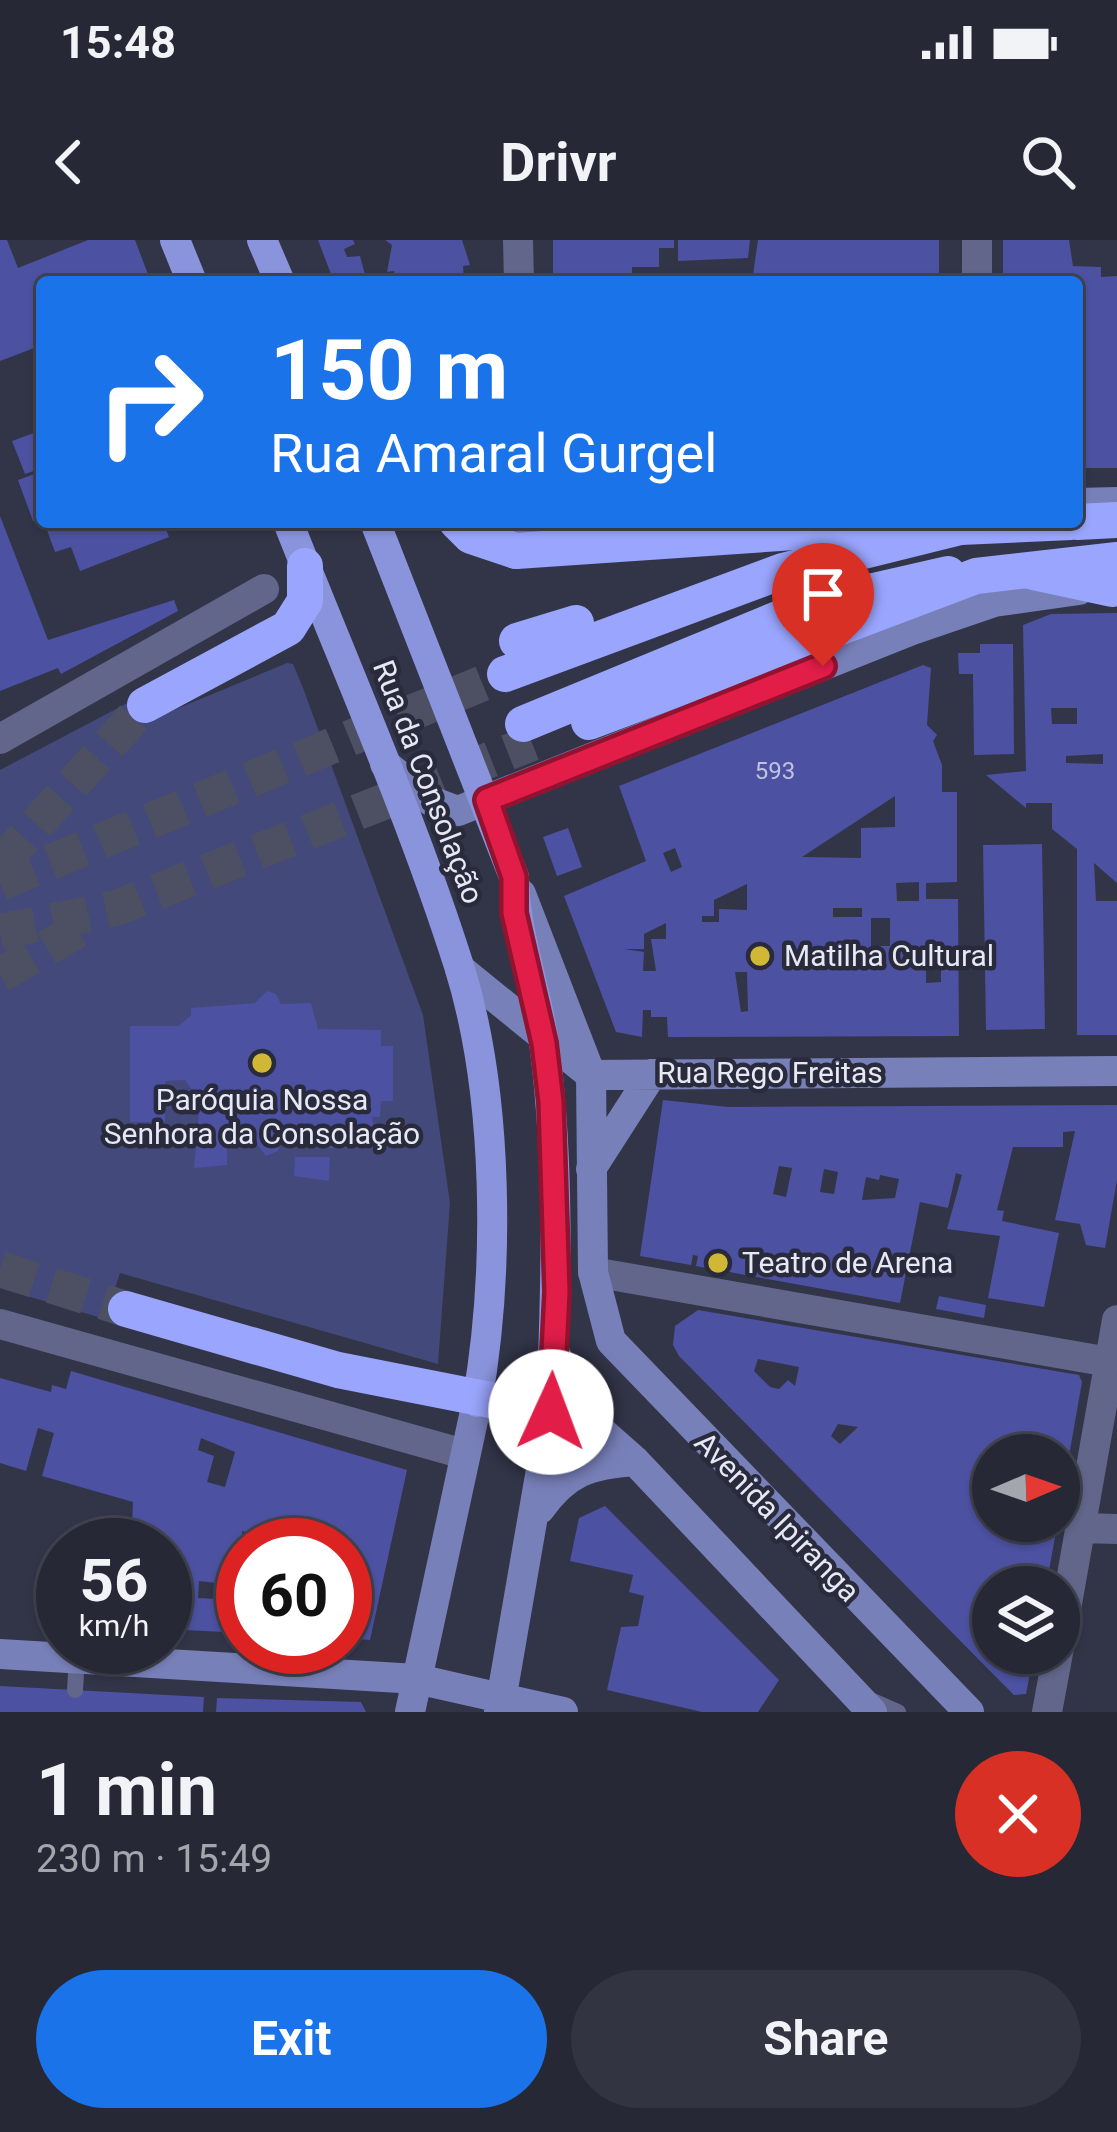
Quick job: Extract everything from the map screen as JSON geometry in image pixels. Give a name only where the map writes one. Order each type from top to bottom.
[{"type":"highway","points":[[1083,522],[1117,520]]},
{"type":"highway","points":[[463,528],[471,536],[519,530],[752,528]]},
{"type":"highway","points":[[882,528],[511,658],[558,653],[783,571],[956,528]]},
{"type":"highway","points":[[1115,579],[1036,572],[985,572],[948,574],[812,605],[527,734],[589,722],[958,581],[1044,564],[1115,579]]},
{"type":"highway","points":[[145,705],[288,628],[303,610],[305,566]]},
{"type":"highway","points":[[126,1309],[338,1370],[477,1402],[551,1412]]},
{"type":"main road","points":[[176,240],[190,276]]},
{"type":"main road","points":[[262,240],[277,276]]},
{"type":"main road","points":[[1083,503],[1117,502]]},
{"type":"main road","name":"Rua da Consolação","points":[[290,528],[385,764],[460,969],[487,1127],[494,1206],[487,1346],[410,1712]]},
{"type":"main road","name":"Rua da Consolação","points":[[377,528],[591,1075],[593,1272],[600,1311]]},
{"type":"main road","points":[[519,530],[564,528]]},
{"type":"main road","points":[[385,764],[458,811],[994,602],[1115,579]]},
{"type":"main road","name":"Rua da Consolação","points":[[501,1705],[551,1412],[554,1351],[551,1102],[544,1043],[514,913],[514,877]]},
{"type":"main road","points":[[460,969],[544,1043],[591,1075]]},
{"type":"main road","name":"Rua Rego Freitas","points":[[591,1075],[1117,1071]]},
{"type":"main road","points":[[591,1169],[652,1074]]},
{"type":"main road","name":"Avenida Ipiranga","points":[[600,1311],[628,1363],[969,1712]]},
{"type":"main road","points":[[554,1351],[584,1415],[635,1461],[866,1704]]},
{"type":"main road","points":[[535,1516],[560,1479],[602,1463],[635,1461]]},
{"type":"main road","points":[[0,1654],[36,1656]]},
{"type":"main road","points":[[192,1665],[416,1679],[501,1705],[563,1712]]},
{"type":"street","points":[[518,240],[519,276]]},
{"type":"street","points":[[977,240],[977,276]]},
{"type":"street","points":[[0,739],[264,589]]},
{"type":"street","points":[[593,1272],[1109,1362]]},
{"type":"street","points":[[1075,1566],[1117,1319]]},
{"type":"street","points":[[0,1324],[464,1454]]},
{"type":"street","points":[[1082,1528],[1117,1529]]},
{"type":"street","points":[[1047,1712],[1054,1674]]},
{"type":"lane","points":[[75,1690],[76,1674]]},
{"type":"lane","points":[[866,1704],[898,1712]]},
{"type":"shaded area","points":[[293,664],[303,688],[423,1015],[450,1203],[438,1364],[120,1273],[105,1319],[0,1288],[0,770],[137,698],[145,722]]},
{"type":"building","points":[[0,240],[7,240],[18,268],[88,240],[135,240],[149,276],[36,276],[36,347],[0,361]]},
{"type":"building","points":[[318,240],[353,240],[355,244],[344,249],[347,257],[360,256],[365,276],[332,276]]},
{"type":"building","points":[[385,240],[462,240],[470,265],[463,266],[464,276],[394,276],[394,271],[387,272],[392,245]]},
{"type":"building","points":[[553,240],[674,240],[674,248],[659,248],[659,267],[632,267],[632,276],[553,276]]},
{"type":"building","points":[[678,240],[750,240],[748,258],[678,261]]},
{"type":"building","points":[[758,240],[939,240],[939,276],[753,276]]},
{"type":"building","points":[[1003,240],[1069,240],[1073,266],[1101,267],[1101,277],[1117,276],[1117,468],[1083,468],[1083,276],[1003,276]]},
{"type":"building","points":[[36,432],[36,470],[25,474],[12,441]]},
{"type":"building","points":[[36,473],[33,521],[18,480]]},
{"type":"building","points":[[0,516],[48,640],[174,600],[178,611],[61,674],[58,668],[0,691]]},
{"type":"building","points":[[46,528],[165,528],[169,537],[80,571],[71,547],[55,552]]},
{"type":"building","points":[[1117,613],[1117,883],[1094,863],[1096,901],[1117,901],[1117,1035],[1077,1035],[1077,849],[1052,829],[1052,803],[1026,803],[1026,808],[986,775],[1026,771],[1023,625],[1051,614]],"holes":[[[1051,708],[1077,708],[1077,724],[1052,724]],[[1103,754],[1103,764],[1066,763],[1066,756]]]},
{"type":"building","points":[[980,644],[1013,644],[1014,754],[974,755],[973,674],[959,674],[958,653],[980,653]]},
{"type":"building","points":[[923,665],[931,668],[927,725],[937,735],[933,741],[942,765],[942,792],[957,792],[957,882],[926,883],[926,899],[958,899],[959,1036],[668,1037],[667,1017],[651,1017],[651,1010],[643,1010],[642,1037],[616,1032],[564,896],[646,861],[619,786]],"holes":[[[895,796],[895,827],[861,828],[861,858],[802,857]],[[675,848],[682,867],[671,872],[663,853]],[[919,882],[919,901],[897,901],[896,883]],[[747,884],[747,910],[719,909],[719,922],[702,922],[702,916],[714,916],[714,900]],[[833,908],[862,908],[862,917],[833,917]],[[871,918],[890,918],[890,946],[871,946]],[[666,923],[666,939],[651,939],[656,971],[643,971],[644,952],[624,949],[644,949],[644,934]],[[926,953],[941,953],[941,982],[926,983]],[[735,972],[747,972],[748,1011],[741,1012]]]},
{"type":"building","points":[[568,828],[582,867],[557,876],[543,837]]},
{"type":"building","points":[[1042,844],[1045,1029],[986,1030],[983,845]]},
{"type":"building","name":"Paróquia Nossa Senhora da Consolação","points":[[267,991],[276,994],[281,1004],[311,1003],[318,1029],[381,1030],[381,1046],[393,1046],[393,1101],[381,1101],[380,1117],[372,1117],[377,1143],[372,1148],[311,1148],[311,1142],[281,1141],[278,1151],[266,1156],[255,1142],[227,1142],[227,1165],[194,1168],[200,1101],[185,1080],[165,1081],[165,1122],[130,1122],[130,1026],[179,1026],[191,1015],[191,1008],[255,1003]]},
{"type":"building","points":[[663,1100],[728,1107],[1117,1105],[1117,1180],[1105,1248],[1086,1245],[1080,1224],[1055,1220],[1075,1131],[1063,1132],[1063,1147],[1013,1147],[997,1210],[1004,1211],[1002,1221],[1059,1233],[1044,1307],[988,1298],[1000,1236],[947,1229],[962,1175],[956,1173],[948,1208],[920,1202],[900,1303],[696,1266],[698,1256],[693,1255],[691,1265],[640,1256]],"holes":[[[779,1166],[792,1168],[786,1197],[773,1194]],[[824,1169],[838,1172],[834,1194],[820,1192]],[[880,1175],[899,1179],[895,1198],[862,1200],[866,1177],[879,1180]]]},
{"type":"building","points":[[295,1157],[330,1157],[329,1181],[294,1176]]},
{"type":"building","points":[[939,1296],[986,1305],[984,1318],[936,1309]]},
{"type":"building","points":[[698,1310],[1079,1375],[1082,1382],[1073,1434],[972,1434],[972,1542],[1054,1542],[1050,1566],[972,1566],[972,1652],[673,1345],[675,1326]],"holes":[[[758,1359],[799,1367],[795,1386],[788,1380],[779,1389],[770,1387],[754,1371]],[[838,1424],[858,1427],[840,1444],[831,1436]]]},
{"type":"building","points":[[71,1371],[407,1470],[372,1631],[372,1518],[216,1518],[216,1583],[199,1581],[198,1598],[216,1599],[216,1632],[192,1630],[192,1518],[132,1518],[133,1502],[42,1476],[54,1433],[38,1428],[26,1471],[0,1463],[0,1378],[51,1392],[52,1385],[66,1389]],"holes":[[[201,1438],[235,1452],[225,1487],[207,1482],[214,1456],[198,1450]]]},
{"type":"building","points":[[605,1506],[779,1680],[758,1712],[702,1712],[607,1690],[621,1627],[638,1626],[644,1596],[629,1592],[633,1575],[570,1561],[579,1518]]},
{"type":"building","points":[[993,1674],[1030,1674],[1026,1694],[1014,1695]]},
{"type":"building","points":[[0,1686],[204,1697],[203,1712],[0,1712]]},
{"type":"building","points":[[217,1698],[361,1702],[366,1712],[216,1712]]},
{"type":"tunnel","points":[[0,883],[505,674]]},
{"type":"tunnel","points":[[0,864],[145,705]]},
{"type":"tunnel","points":[[0,932],[116,908],[532,743]]},
{"type":"tunnel","points":[[0,975],[90,923]]},
{"type":"tunnel","points":[[0,1269],[126,1309]]},
{"type":"place","name":"Matilha Cultural","points":[[760,956]]},
{"type":"place","name":"Paróquia Nossa Senhora da Consolação","points":[[262,1063]]},
{"type":"place","name":"Teatro de Arena","points":[[718,1263]]},
{"type":"route","points":[[551,1412],[557,1292],[551,1102],[544,1043],[514,913],[514,877],[487,800],[823,666]]}]
